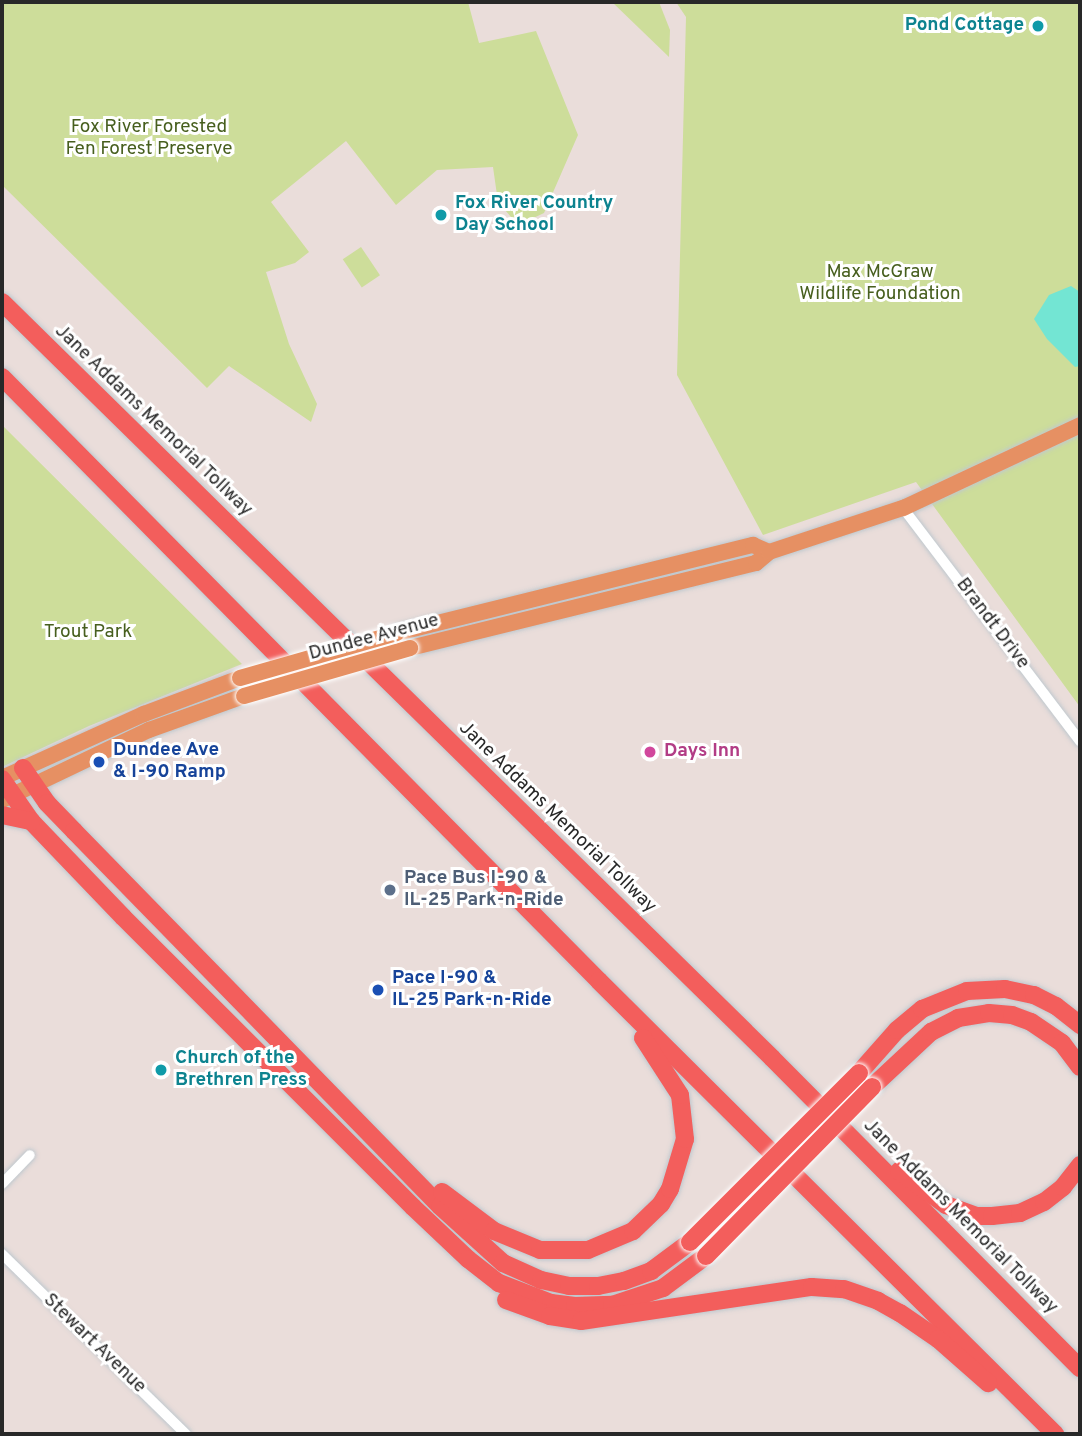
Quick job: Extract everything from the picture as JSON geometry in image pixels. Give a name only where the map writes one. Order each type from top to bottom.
[{"type":"highway","name":"Jane Addams Memorial Tollway","points":[[2,302],[772,1058],[1080,1368]]},
{"type":"highway","points":[[2,377],[599,981],[1055,1434]]},
{"type":"highway","points":[[23,768],[74,831],[487,1250],[528,1276],[569,1286],[614,1284],[651,1271],[690,1242],[859,1073],[909,1019],[938,1001],[967,991],[993,988],[1034,995],[1056,1006],[1080,1025]]},
{"type":"highway","points":[[2,778],[7,798],[413,1207],[484,1272],[516,1292],[551,1303],[594,1306],[639,1298],[673,1283],[706,1256],[918,1042],[940,1026],[968,1016],[989,1013],[1012,1015],[1040,1027],[1062,1043],[1080,1067]]},
{"type":"highway","points":[[2,815],[31,821]]},
{"type":"highway","points":[[320,1082],[457,1206],[494,1231],[526,1246],[555,1252],[602,1246],[633,1231],[661,1204],[678,1170],[686,1126],[680,1095],[667,1070],[599,981]]},
{"type":"highway","points":[[772,1058],[910,1181],[933,1198],[961,1212],[992,1216],[1020,1213],[1054,1195],[1080,1165]]},
{"type":"highway","points":[[413,1207],[476,1279],[518,1305],[565,1320],[621,1317],[812,1287],[860,1293],[900,1313],[937,1339],[1043,1434]]},
{"type":"main road","name":"Dundee Avenue","points":[[7,798],[149,730],[244,696],[410,648],[756,563],[769,552],[903,508],[1080,425]]},
{"type":"main road","name":"Dundee Avenue","points":[[2,778],[144,714],[240,678],[397,633],[753,545],[769,552]]},
{"type":"street","name":"Brandt Drive","points":[[903,508],[1080,741]]},
{"type":"street","points":[[2,1184],[30,1155]]},
{"type":"street","name":"Stewart Avenue","points":[[2,1254],[186,1434]]},
{"type":"green space","name":"Fox River Forested Fen Forest Preserve","points":[[2,2],[468,2],[479,43],[536,31],[578,135],[544,213],[527,221],[511,217],[498,202],[493,167],[437,170],[396,205],[346,141],[271,202],[309,252],[295,263],[266,272],[289,344],[317,404],[311,422],[229,366],[207,388],[2,185]]},
{"type":"green space","points":[[612,2],[659,2],[670,30],[669,57]]},
{"type":"green space","name":"Max McGraw Wildlife Foundation","points":[[676,2],[1080,2],[1080,707],[916,482],[763,535],[677,375],[686,17]]},
{"type":"green space","points":[[361,247],[380,275],[362,287],[343,259]]},
{"type":"green space","name":"Trout Park","points":[[2,425],[242,664],[89,726],[2,767]]},
{"type":"water","points":[[1071,286],[1080,292],[1080,366],[1075,367],[1047,339],[1034,319],[1049,295]]},
{"type":"place","name":"Pond Cottage","points":[[1038,26]]},
{"type":"place","name":"Fox River Country Day School","points":[[441,215]]},
{"type":"place","name":"Days Inn","points":[[650,752]]},
{"type":"place","name":"Dundee Ave & I-90 Ramp","points":[[99,762]]},
{"type":"place","name":"Pace Bus I-90 & IL-25 Park-n-Ride","points":[[390,890]]},
{"type":"place","name":"Pace I-90 & IL-25 Park-n-Ride","points":[[378,990]]},
{"type":"place","name":"Church of the Brethren Press","points":[[161,1070]]}]
